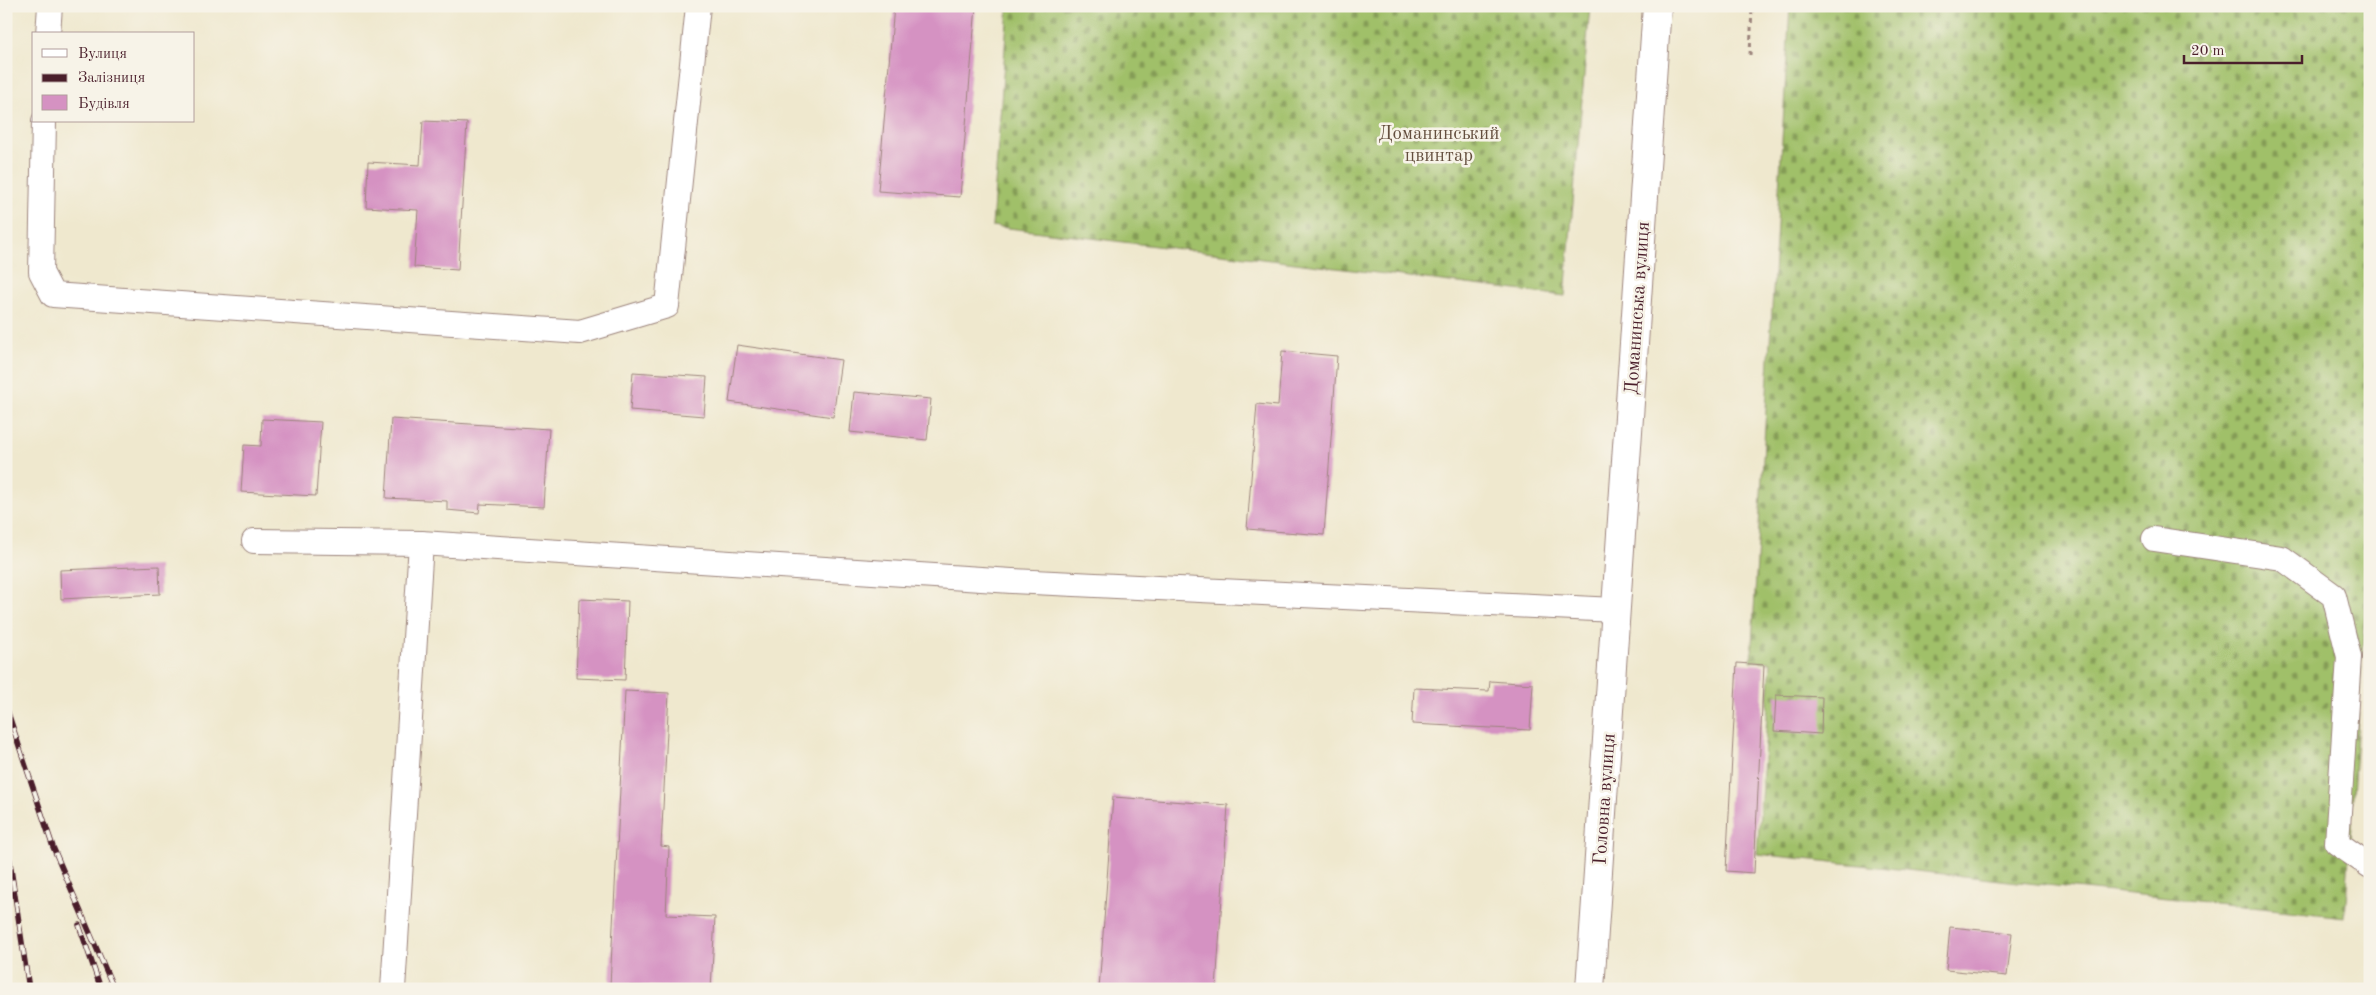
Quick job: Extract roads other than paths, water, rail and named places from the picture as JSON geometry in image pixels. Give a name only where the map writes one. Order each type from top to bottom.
[{"type":"main road","name":"Доманинська вулиця","points":[[1615,610],[1657,6]]},
{"type":"main road","name":"Головна вулиця","points":[[1590,989],[1615,610]]},
{"type":"lane","points":[[48,32],[50,6]]},
{"type":"lane","points":[[44,122],[41,272],[53,295],[580,332],[667,306],[698,6]]},
{"type":"lane","points":[[2154,539],[2282,558],[2334,596],[2350,657],[2337,843],[2370,866]]},
{"type":"lane","points":[[254,541],[421,543],[1012,581],[1615,610]]},
{"type":"lane","points":[[393,989],[421,543]]},
{"type":"railway","points":[[6,707],[53,847],[114,989]]},
{"type":"railway","points":[[6,836],[29,989]]},
{"type":"railway","points":[[6,909],[6,942]]},
{"type":"railway","points":[[79,925],[101,989]]},
{"type":"park label","name":"Доманинський цвинтар","points":[[1439,143]]}]
